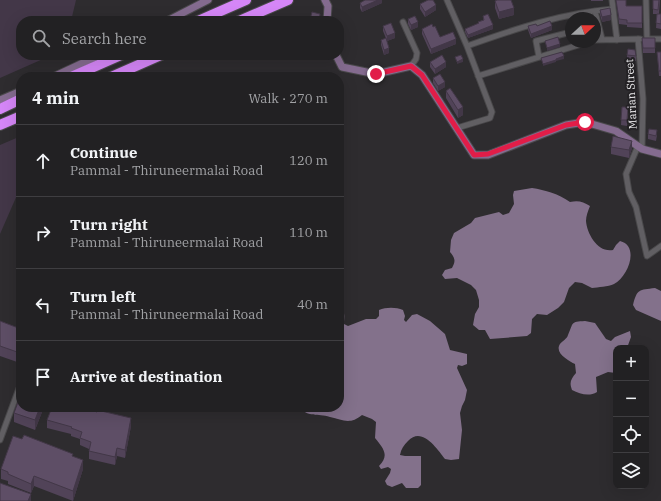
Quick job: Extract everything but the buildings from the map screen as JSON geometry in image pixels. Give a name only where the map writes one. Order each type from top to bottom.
[{"type":"highway","points":[[209,16],[246,0]]},
{"type":"highway","points":[[251,16],[288,0]]},
{"type":"highway","points":[[75,72],[109,60]]},
{"type":"highway","points":[[123,72],[150,60]]},
{"type":"highway","points":[[0,108],[16,101]]},
{"type":"highway","points":[[0,126],[16,118]]},
{"type":"street","points":[[177,16],[208,0]]},
{"type":"street","points":[[325,0],[328,6],[327,16]]},
{"type":"street","points":[[447,0],[467,46],[492,112],[490,118],[456,128]]},
{"type":"street","points":[[612,0],[617,40]]},
{"type":"street","points":[[646,0],[646,39]]},
{"type":"street","points":[[467,46],[525,26],[573,14],[613,9]]},
{"type":"street","points":[[339,60],[342,66],[376,74],[411,66],[416,59],[417,52],[403,22]]},
{"type":"street","points":[[539,58],[536,41],[565,34]]},
{"type":"street","name":"Marian Street","points":[[638,38],[643,99],[640,147]]},
{"type":"street","points":[[602,39],[661,39]]},
{"type":"street","points":[[478,76],[570,48]]},
{"type":"street","points":[[71,72],[92,60]]},
{"type":"street","points":[[411,66],[422,75],[474,155],[488,154],[566,125],[585,122],[616,131],[640,147],[661,154]]},
{"type":"street","points":[[0,100],[16,93]]},
{"type":"street","points":[[640,147],[626,174],[629,192],[636,206],[646,256],[661,246]]},
{"type":"street","points":[[0,440],[16,397]]},
{"type":"shaded area","points":[[0,0],[76,0],[72,16],[16,16],[16,60],[41,60],[0,78]]},
{"type":"shaded area","points":[[16,138],[16,197],[0,234],[0,145]]},
{"type":"shaded area","points":[[532,188],[552,193],[570,202],[581,202],[590,206],[586,221],[594,242],[603,249],[608,250],[613,250],[620,241],[626,244],[631,255],[630,262],[624,275],[612,285],[592,288],[582,283],[575,282],[569,288],[564,302],[558,308],[547,315],[537,314],[532,319],[531,333],[527,336],[490,339],[485,330],[479,330],[473,325],[475,314],[479,307],[479,300],[476,290],[471,285],[457,278],[445,279],[442,275],[445,270],[452,268],[454,263],[454,258],[450,252],[451,240],[454,233],[471,223],[475,218],[499,212],[503,215],[509,213],[514,204],[514,191]]},
{"type":"shaded area","points":[[655,288],[661,291],[661,321],[636,310],[633,305],[636,296],[640,291]]},
{"type":"shaded area","points":[[394,308],[403,310],[405,316],[404,320],[406,322],[412,315],[417,314],[430,321],[445,334],[450,350],[467,354],[467,364],[462,366],[458,365],[457,368],[467,390],[460,413],[462,430],[459,459],[445,459],[429,441],[424,437],[419,436],[413,437],[408,441],[401,451],[400,455],[421,456],[421,485],[418,488],[406,488],[402,483],[392,487],[387,485],[385,481],[391,469],[388,467],[381,469],[379,466],[385,455],[383,448],[375,438],[376,422],[372,419],[362,415],[354,420],[346,421],[305,412],[344,412],[344,324],[348,326],[366,319],[376,319],[379,316],[379,310]]},
{"type":"shaded area","points":[[585,321],[595,323],[606,339],[611,341],[615,337],[630,331],[631,337],[628,345],[613,345],[613,373],[608,372],[596,377],[597,392],[594,394],[581,394],[572,390],[571,383],[576,373],[575,364],[563,356],[559,350],[560,344],[566,339],[572,325],[577,322]]},
{"type":"route","points":[[376,74],[411,66],[422,75],[474,155],[488,154],[566,125],[585,122]]}]
